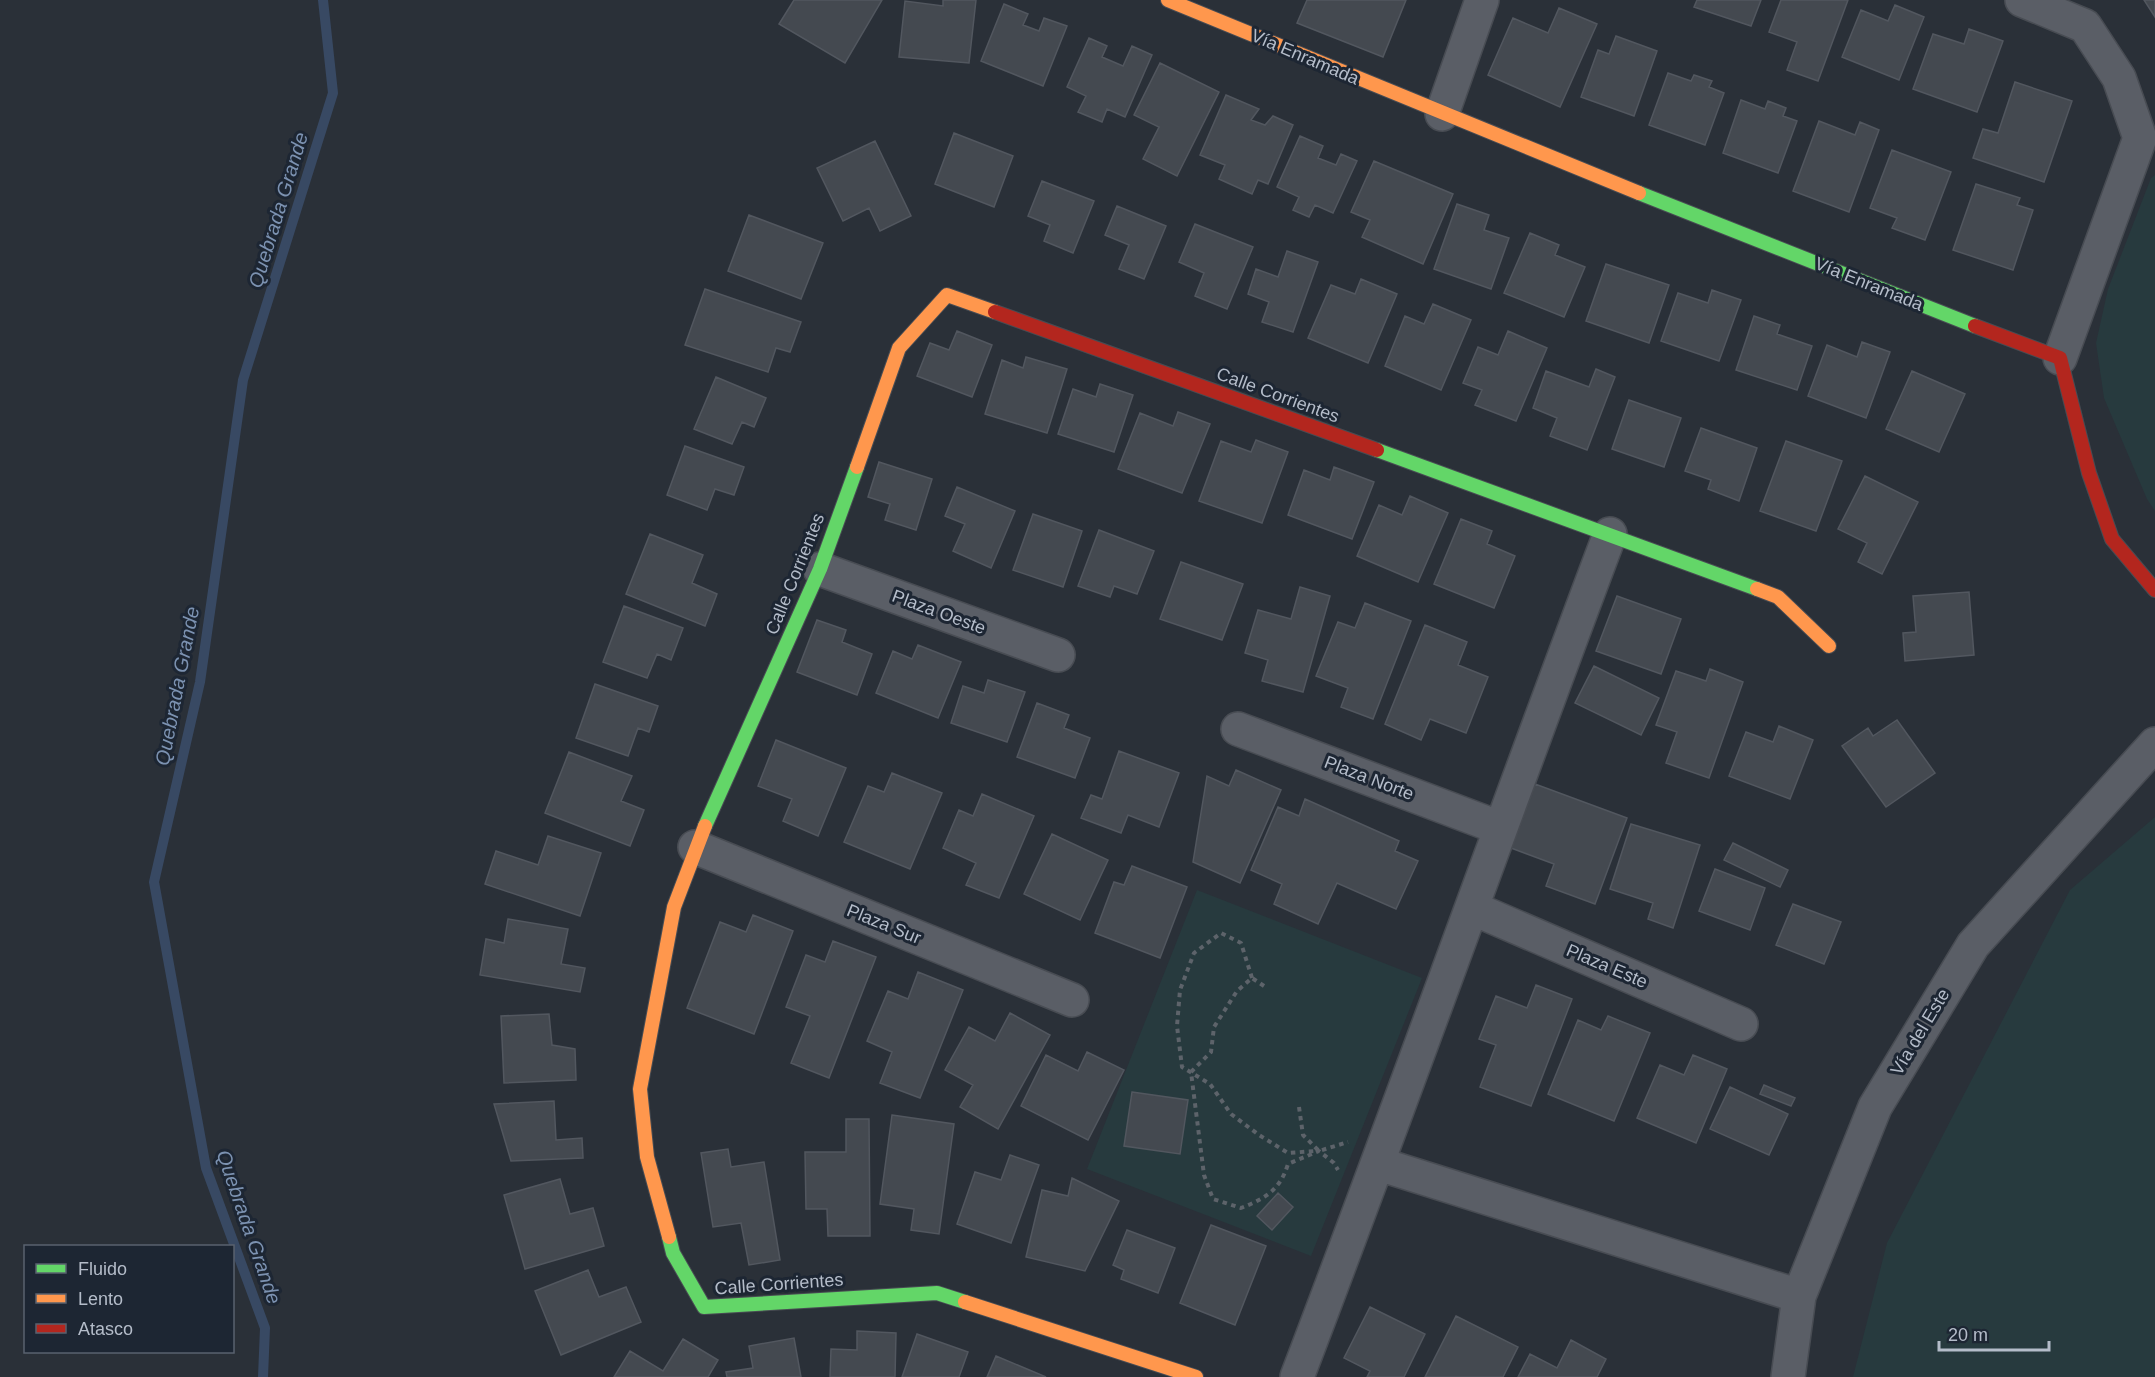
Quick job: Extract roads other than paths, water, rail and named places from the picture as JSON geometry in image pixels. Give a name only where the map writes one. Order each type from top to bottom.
[{"type":"street","name":"Vía Enramada","points":[[1168,0],[1442,114],[2060,358]]},
{"type":"street","points":[[1442,114],[1482,0]]},
{"type":"street","points":[[2022,0],[2085,26],[2119,78],[2140,138],[2060,358],[2090,473],[2112,539],[2155,590]]},
{"type":"street","name":"Calle Corrientes","points":[[1196,1377],[937,1293],[704,1307],[673,1253],[647,1157],[640,1089],[674,907],[695,847],[820,569],[899,348],[947,295],[1610,534],[1778,597],[1830,646]]},
{"type":"street","points":[[1297,1377],[1392,1129],[1500,828],[1610,534]]},
{"type":"street","name":"Plaza Oeste","points":[[820,569],[1058,656]]},
{"type":"street","name":"Plaza Norte","points":[[1239,729],[1500,828]]},
{"type":"street","name":"Vía del Este","points":[[1788,1377],[1799,1296],[1875,1107],[1973,945],[2155,744]]},
{"type":"street","name":"Plaza Sur","points":[[695,847],[1072,1000]]},
{"type":"street","name":"Plaza Este","points":[[1472,908],[1741,1024]]},
{"type":"street","points":[[1379,1164],[1799,1296]]},
{"type":"waterway","name":"Quebrada Grande","points":[[263,1377],[265,1328],[206,1168],[154,882],[200,682],[243,380],[333,93],[323,0]]}]
